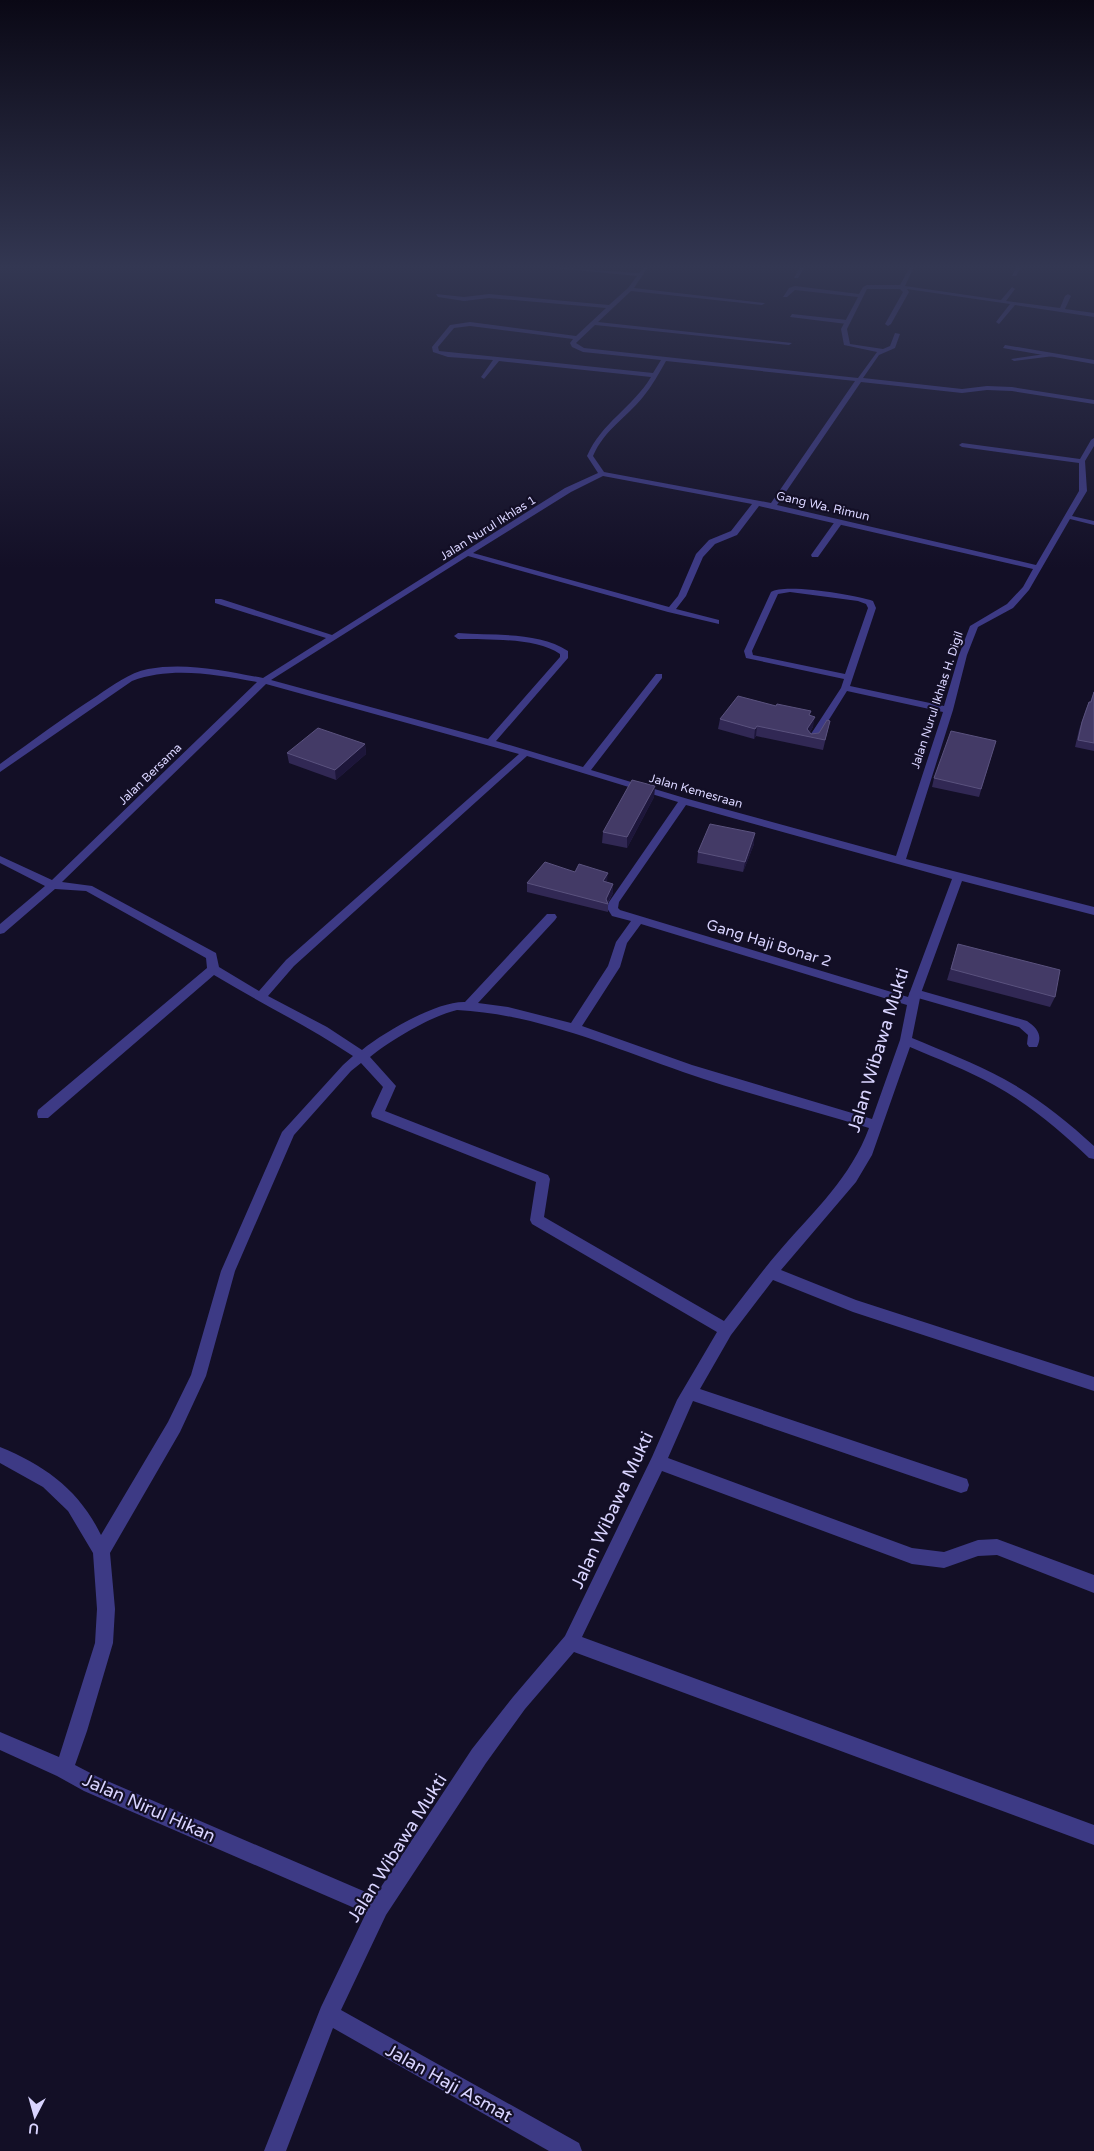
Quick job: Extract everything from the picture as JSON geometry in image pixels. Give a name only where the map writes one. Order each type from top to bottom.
[{"type":"street","points":[[484,376],[491,367]]},
{"type":"street","points":[[579,367],[653,375]]},
{"type":"street","points":[[602,474],[590,456],[596,441],[604,430],[638,400],[658,367]]},
{"type":"street","points":[[753,367],[962,392],[987,388],[1012,389],[1094,402]]},
{"type":"street","points":[[773,506],[870,367]]},
{"type":"street","points":[[962,445],[1082,461],[1094,440]]},
{"type":"street","name":"Jalan Nurul Ikhlas H. Digil","points":[[900,861],[948,710],[963,655],[974,626],[1017,600],[1038,568],[1083,491],[1082,461]]},
{"type":"street","name":"Gang Wa. Rimun","points":[[602,474],[773,506],[1038,568]]},
{"type":"street","name":"Jalan Nurul Ikhlas 1","points":[[264,681],[469,554],[568,490],[602,474]]},
{"type":"street","points":[[671,610],[682,596],[695,563],[703,551],[712,542],[734,533],[757,503]]},
{"type":"street","points":[[1069,517],[1094,523]]},
{"type":"street","points":[[815,554],[839,522]]},
{"type":"street","points":[[469,554],[716,622]]},
{"type":"street","points":[[812,740],[845,688],[872,608],[870,603],[860,599],[790,590],[775,592],[748,651],[749,656],[849,676]]},
{"type":"street","points":[[218,601],[334,638]]},
{"type":"street","points":[[458,636],[514,638],[556,648],[565,653],[564,658],[490,742]]},
{"type":"street","name":"Jalan Kemesraan","points":[[0,769],[84,708],[129,679],[148,672],[186,669],[264,681],[490,742],[584,772],[900,861],[1094,911]]},
{"type":"street","points":[[584,772],[659,676]]},
{"type":"street","name":"Jalan Bersama","points":[[0,930],[53,885],[264,681]]},
{"type":"street","points":[[845,688],[948,710]]},
{"type":"street","points":[[260,997],[290,963],[525,753]]},
{"type":"street","name":"Gang Haji Bonar 2","points":[[684,801],[614,902],[612,908],[616,914],[914,997],[1023,1024],[1033,1031],[1034,1044]]},
{"type":"street","points":[[0,859],[53,885],[88,888],[212,956],[213,969]]},
{"type":"street","name":"Jalan Wibawa Mukti","points":[[275,2151],[328,2014],[379,1908],[479,1756],[519,1703],[571,1642],[658,1462],[689,1392],[726,1330],[770,1272],[851,1178],[867,1151],[906,1040],[914,997],[958,877]]},
{"type":"street","points":[[467,1007],[551,917]]},
{"type":"street","points":[[574,1028],[614,967],[622,942],[638,920]]},
{"type":"street","points":[[213,969],[260,997],[323,1030],[361,1055],[390,1086],[377,1113],[543,1179],[537,1220],[726,1330]]},
{"type":"street","points":[[43,1114],[213,969]]},
{"type":"street","points":[[101,1552],[174,1427],[198,1376],[228,1271],[289,1132],[361,1055],[440,1010],[457,1006],[508,1011],[574,1028],[689,1069],[876,1125]]},
{"type":"street","points":[[906,1040],[966,1066],[1012,1090],[1064,1126],[1094,1154]]},
{"type":"street","points":[[770,1272],[854,1306],[1094,1384]]},
{"type":"street","points":[[689,1392],[961,1485]]},
{"type":"street","name":"Jalan Nirul Hikan","points":[[0,1455],[48,1480],[74,1505],[101,1552],[106,1609],[104,1644],[78,1731],[64,1769],[91,1784],[379,1908]]},
{"type":"street","points":[[658,1462],[912,1556],[944,1560],[978,1548],[997,1547],[1094,1584]]},
{"type":"street","points":[[571,1642],[1094,1835]]},
{"type":"street","points":[[0,1741],[64,1769]]},
{"type":"street","name":"Jalan Haji Asmat","points":[[328,2014],[570,2151]]},
{"type":"building","points":[[1094,692],[1094,743],[1078,740],[1082,722]]},
{"type":"building","points":[[738,696],[776,706],[777,704],[811,711],[809,715],[815,717],[807,729],[811,734],[819,733],[827,720],[830,721],[825,740],[757,726],[755,729],[720,719]]},
{"type":"building","points":[[318,728],[365,744],[335,770],[287,753]]},
{"type":"building","points":[[951,731],[996,741],[981,789],[934,778]]},
{"type":"building","points":[[632,780],[655,786],[627,837],[603,832]]},
{"type":"building","points":[[710,824],[755,833],[745,862],[698,852]]},
{"type":"building","points":[[545,862],[575,872],[579,864],[608,873],[603,881],[613,884],[606,899],[608,904],[527,883]]},
{"type":"building","points":[[958,944],[1060,970],[1055,997],[951,969]]}]
